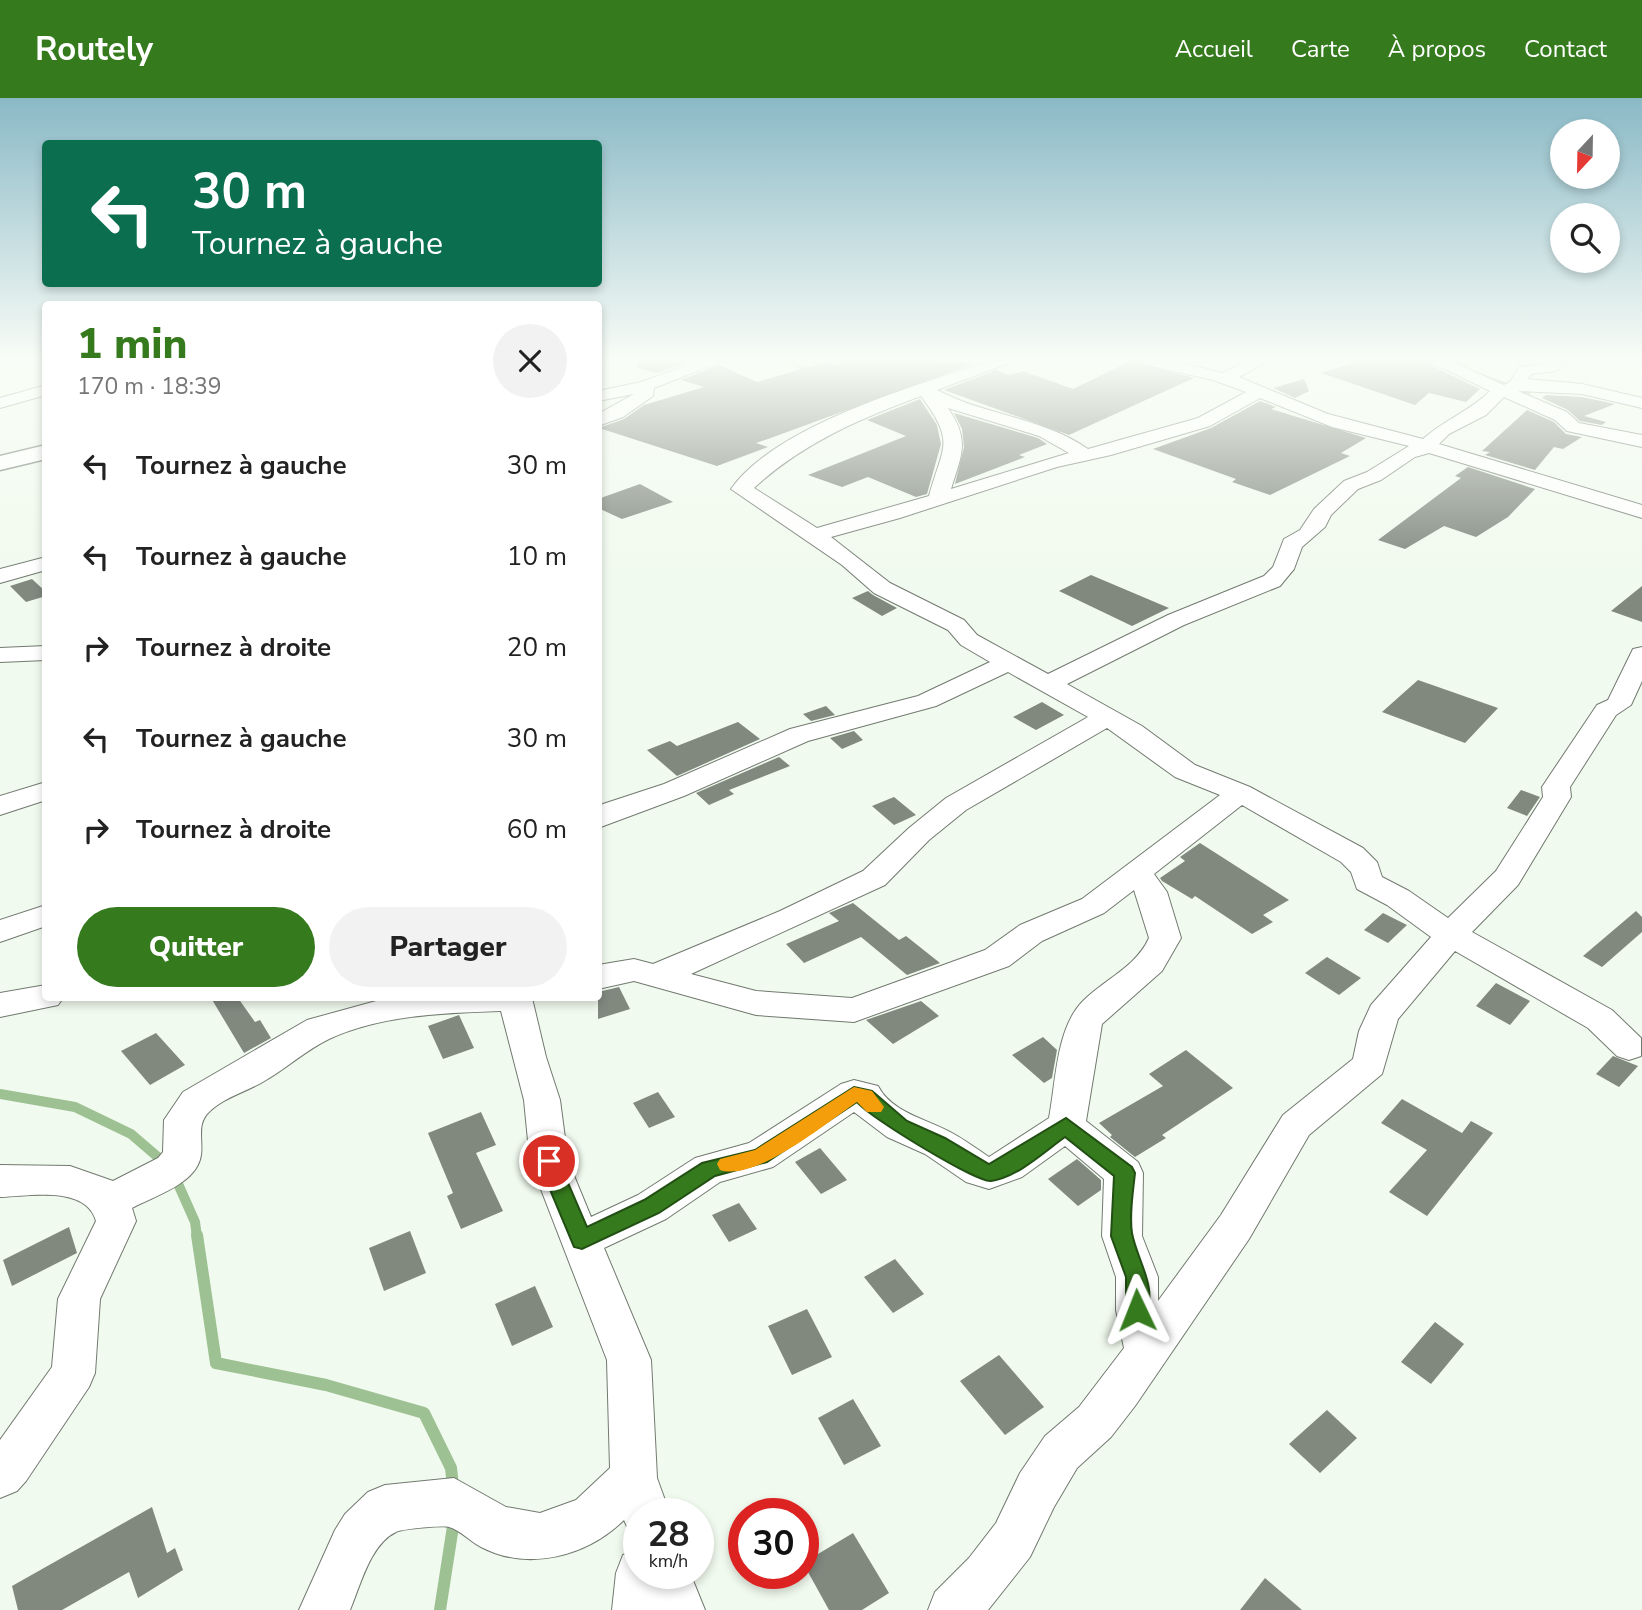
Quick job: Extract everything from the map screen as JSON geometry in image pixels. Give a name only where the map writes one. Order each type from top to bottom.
[{"type":"highway","points":[[0,463],[42,453]]},
{"type":"street","points":[[824,432],[791,450],[742,487],[744,493],[782,513],[814,535],[882,588],[956,625],[969,640],[1133,732],[1185,771],[1240,793],[1352,855],[1366,869],[1366,878],[1373,887],[1398,898],[1453,936],[1600,1019],[1629,1047]]},
{"type":"street","points":[[938,500],[941,481],[948,467],[952,432]]},
{"type":"street","points":[[1043,432],[1056,436],[1083,454]]},
{"type":"street","points":[[814,535],[938,500],[1083,454],[1104,451],[1171,432]]},
{"type":"street","points":[[1374,432],[1642,512]]},
{"type":"street","points":[[1046,685],[1176,620],[1272,581],[1283,569],[1292,544],[1318,523],[1321,513],[1351,485],[1374,476],[1441,432]]},
{"type":"street","points":[[1595,432],[1642,441]]},
{"type":"street","points":[[0,576],[42,564]]},
{"type":"street","points":[[0,655],[42,653]]},
{"type":"street","points":[[953,1610],[987,1576],[1013,1540],[1037,1490],[1061,1452],[1095,1422],[1235,1227],[1296,1125],[1369,1065],[1376,1031],[1383,1014],[1477,905],[1507,878],[1511,865],[1530,843],[1557,797],[1556,787],[1606,710],[1618,705],[1642,654]]},
{"type":"street","points":[[602,817],[613,810],[718,772],[799,735],[928,701],[1009,663]]},
{"type":"street","points":[[655,976],[792,918],[873,878],[919,834],[956,804],[1105,718]]},
{"type":"street","points":[[0,806],[42,791]]},
{"type":"street","points":[[602,976],[634,970],[756,1003],[855,1010],[943,975],[997,958],[1031,933],[1093,906],[1160,858],[1218,807],[1240,793]]},
{"type":"street","points":[[582,1240],[652,1207],[709,1169],[760,1156],[854,1094],[865,1096],[867,1102],[900,1127],[938,1143],[980,1171],[989,1173],[1008,1166],[1066,1126],[1087,1019],[1153,960],[1165,939],[1152,892],[1137,872]]},
{"type":"street","points":[[0,931],[42,916]]},
{"type":"street","points":[[0,1005],[42,998]]},
{"type":"street","points":[[109,1201],[172,1169],[183,1157],[183,1120],[208,1091],[250,1072],[304,1036],[322,1028],[386,1010],[464,1001]]},
{"type":"street","points":[[324,1610],[362,1531],[385,1509],[454,1502],[498,1530],[540,1537],[554,1535],[640,1496],[629,1360],[549,1161],[542,1100],[528,1057],[516,1001]]},
{"type":"street","points":[[1066,1126],[1124,1173],[1122,1236],[1137,1277],[1137,1310],[1146,1349]]},
{"type":"street","points":[[0,1181],[82,1182],[109,1201],[116,1216],[115,1228],[79,1299],[73,1373],[10,1465],[0,1475]]},
{"type":"street","points":[[637,1610],[639,1589]]},
{"type":"street","points":[[671,1589],[680,1610]]},
{"type":"building","points":[[610,432],[787,432],[756,443],[768,447],[717,466]]},
{"type":"building","points":[[895,432],[938,432],[941,444],[927,494],[916,497],[868,477],[842,487],[808,475],[906,436]]},
{"type":"building","points":[[962,432],[1016,432],[1038,438],[1047,444],[1019,455],[1025,457],[955,484],[964,447]]},
{"type":"building","points":[[1201,432],[1345,432],[1366,438],[1341,453],[1350,456],[1270,495],[1232,482],[1236,479],[1153,449]]},
{"type":"building","points":[[1503,432],[1564,432],[1582,437],[1563,449],[1554,447],[1535,470],[1485,455],[1490,452],[1482,451]]},
{"type":"building","points":[[1468,467],[1535,489],[1508,517],[1476,537],[1444,526],[1405,549],[1378,540],[1461,478],[1455,476]]},
{"type":"building","points":[[640,484],[673,502],[622,519],[602,510],[602,498]]},
{"type":"building","points":[[1091,575],[1169,608],[1132,626],[1059,591]]},
{"type":"building","points":[[32,579],[42,588],[42,597],[26,602],[10,586]]},
{"type":"building","points":[[1642,586],[1642,622],[1611,611]]},
{"type":"building","points":[[868,591],[897,608],[882,616],[852,598]]},
{"type":"building","points":[[1418,680],[1498,708],[1465,743],[1382,712]]},
{"type":"building","points":[[1042,702],[1064,715],[1036,730],[1013,717]]},
{"type":"building","points":[[826,706],[835,715],[811,721],[803,714]]},
{"type":"building","points":[[738,722],[760,739],[677,776],[647,750],[670,741],[677,746]]},
{"type":"building","points":[[854,731],[863,740],[842,749],[830,738]]},
{"type":"building","points":[[779,757],[790,766],[729,790],[734,794],[709,805],[696,793]]},
{"type":"building","points":[[1521,790],[1540,797],[1527,816],[1507,808]]},
{"type":"building","points":[[894,797],[916,815],[894,825],[872,806]]},
{"type":"building","points":[[1200,843],[1289,900],[1263,915],[1273,922],[1252,934],[1195,896],[1192,899],[1162,881],[1160,878],[1185,861],[1180,857]]},
{"type":"building","points":[[853,903],[899,940],[906,936],[940,963],[907,975],[861,937],[804,963],[786,944],[839,921],[829,913]]},
{"type":"building","points":[[1636,911],[1642,917],[1642,932],[1602,967],[1583,956]]},
{"type":"building","points":[[1383,913],[1407,925],[1388,943],[1364,930]]},
{"type":"building","points":[[1327,957],[1361,978],[1339,995],[1305,973]]},
{"type":"building","points":[[1496,983],[1530,1001],[1510,1025],[1476,1006]]},
{"type":"building","points":[[619,987],[630,1009],[598,1019],[598,1001],[602,1001],[602,991]]},
{"type":"building","points":[[213,1001],[240,1001],[255,1022],[260,1020],[271,1038],[244,1053]]},
{"type":"building","points":[[921,1001],[939,1016],[893,1044],[866,1020]]},
{"type":"building","points":[[459,1015],[474,1048],[443,1059],[428,1026]]},
{"type":"building","points":[[156,1033],[185,1065],[150,1085],[121,1051]]},
{"type":"building","points":[[1043,1037],[1057,1050],[1052,1078],[1044,1083],[1012,1055]]},
{"type":"building","points":[[1186,1050],[1233,1088],[1162,1135],[1166,1138],[1135,1157],[1110,1137],[1112,1135],[1099,1123],[1163,1086],[1149,1074]]},
{"type":"building","points":[[1613,1056],[1638,1066],[1619,1087],[1596,1074]]},
{"type":"building","points":[[658,1092],[675,1117],[649,1128],[633,1103]]},
{"type":"building","points":[[1402,1099],[1462,1133],[1471,1121],[1493,1133],[1427,1216],[1389,1192],[1427,1150],[1381,1123]]},
{"type":"building","points":[[481,1112],[496,1145],[476,1153],[503,1211],[461,1229],[447,1196],[453,1193],[428,1133]]},
{"type":"building","points":[[820,1148],[847,1180],[821,1194],[795,1162]]},
{"type":"building","points":[[1077,1159],[1101,1180],[1101,1190],[1078,1206],[1048,1179]]},
{"type":"building","points":[[739,1203],[757,1229],[729,1242],[712,1215]]},
{"type":"building","points":[[69,1227],[77,1253],[12,1286],[3,1260]]},
{"type":"building","points":[[410,1231],[426,1273],[384,1291],[369,1248]]},
{"type":"building","points":[[895,1259],[924,1294],[893,1313],[864,1277]]},
{"type":"building","points":[[535,1286],[553,1327],[512,1346],[495,1304]]},
{"type":"building","points":[[807,1309],[832,1357],[792,1375],[768,1326]]},
{"type":"building","points":[[1435,1322],[1464,1344],[1431,1384],[1401,1362]]},
{"type":"building","points":[[999,1355],[1044,1407],[1005,1435],[960,1381]]},
{"type":"building","points":[[853,1399],[881,1446],[844,1465],[818,1418]]},
{"type":"building","points":[[1327,1410],[1357,1438],[1320,1473],[1289,1444]]},
{"type":"building","points":[[152,1507],[167,1553],[175,1548],[183,1570],[138,1598],[129,1572],[62,1610],[18,1610],[12,1586]]},
{"type":"building","points":[[853,1533],[889,1593],[862,1610],[829,1610],[817,1589],[819,1553]]},
{"type":"building","points":[[1265,1578],[1302,1610],[1240,1610]]},
{"type":"waterway","points":[[0,1094],[75,1107],[131,1134],[166,1164]]},
{"type":"waterway","points":[[175,1177],[195,1222],[197,1237]]},
{"type":"waterway","points":[[197,1235],[216,1363],[326,1385],[424,1413],[451,1468],[453,1486]]},
{"type":"waterway","points":[[440,1610],[454,1520]]},
{"type":"slow traffic","points":[[727,1164],[760,1156],[771,1150],[854,1094],[865,1096],[867,1102],[874,1107]]},
{"type":"route","points":[[549,1161],[582,1240],[652,1207],[709,1169],[760,1156],[854,1094],[865,1096],[867,1102],[900,1127],[938,1143],[980,1171],[989,1173],[1008,1166],[1066,1126],[1121,1167],[1124,1173],[1122,1236],[1137,1277],[1137,1310]]}]
